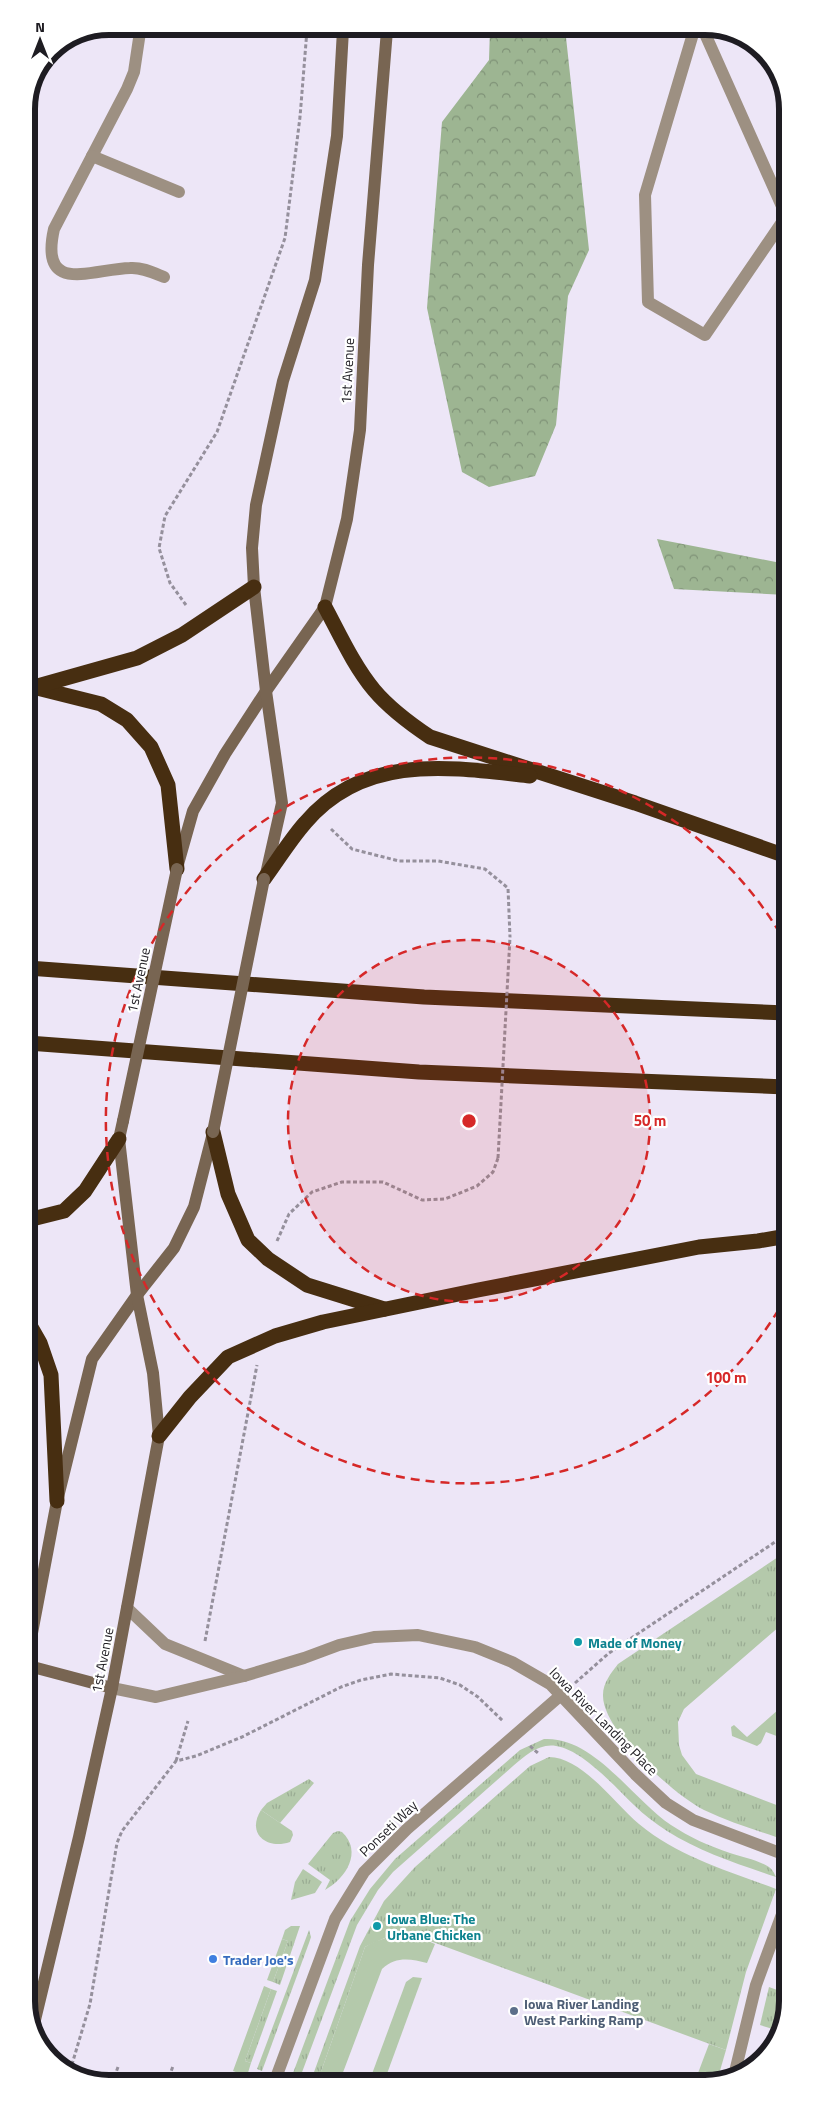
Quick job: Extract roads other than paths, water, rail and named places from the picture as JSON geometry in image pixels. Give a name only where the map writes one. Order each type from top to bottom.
[{"type":"highway","points":[[35,687],[137,658],[182,635],[254,587]]},
{"type":"highway","points":[[326,607],[351,654],[374,689],[402,718],[430,737],[636,802],[779,853]]},
{"type":"highway","points":[[35,689],[101,704],[127,720],[151,746],[168,785],[177,869]]},
{"type":"highway","points":[[264,879],[306,822],[333,797],[360,781],[403,770],[447,767],[561,779]]},
{"type":"highway","points":[[35,969],[424,998],[779,1013]]},
{"type":"highway","points":[[35,1044],[419,1072],[779,1087]]},
{"type":"highway","points":[[214,1132],[228,1194],[248,1240],[268,1259],[307,1285],[385,1310]]},
{"type":"highway","points":[[35,1218],[64,1211],[86,1191],[119,1139]]},
{"type":"highway","points":[[159,1436],[190,1397],[228,1357],[275,1336],[323,1322],[700,1247],[779,1237]]},
{"type":"highway","points":[[35,1334],[51,1375],[57,1501]]},
{"type":"main road","points":[[35,1617],[57,1501],[92,1359],[137,1295],[174,1248],[194,1207],[214,1132],[264,879],[282,803],[266,691],[254,587],[252,548],[256,505],[283,381],[315,280],[337,136],[344,35]]},
{"type":"main road","name":"1st Avenue","points":[[37,2013],[79,1837],[112,1688],[159,1436],[153,1373],[137,1295],[119,1139],[177,869],[193,811],[225,754],[266,691],[326,607],[347,519],[360,430],[368,264],[387,35]]},
{"type":"main road","points":[[35,1668],[112,1688]]},
{"type":"street","points":[[140,35],[134,72],[54,229],[50,246],[52,260],[59,269],[70,275],[132,267],[164,277]]},
{"type":"street","points":[[693,35],[645,195],[648,302],[705,335],[779,227]]},
{"type":"street","points":[[706,35],[779,199]]},
{"type":"street","points":[[92,156],[179,192]]},
{"type":"street","points":[[127,1608],[165,1644],[244,1676]]},
{"type":"street","name":"Iowa River Landing Place","points":[[112,1688],[156,1696],[244,1676],[304,1658],[339,1645],[374,1637],[418,1635],[475,1647],[512,1662],[537,1675],[561,1695],[593,1732],[666,1803],[693,1820],[779,1853]]},
{"type":"street","name":"Ponseti Way","points":[[277,2075],[328,1935],[346,1899],[360,1879],[382,1852],[407,1829],[561,1695]]},
{"type":"street","points":[[736,2067],[756,1985],[779,1922]]},
{"type":"place","name":"Made of Money","points":[[578,1642]]},
{"type":"place","name":"Iowa Blue: The Urbane Chicken","points":[[377,1926]]},
{"type":"place","name":"Trader Joe's","points":[[213,1959]]},
{"type":"place","name":"Iowa River Landing West Parking Ramp","points":[[514,2011]]}]
